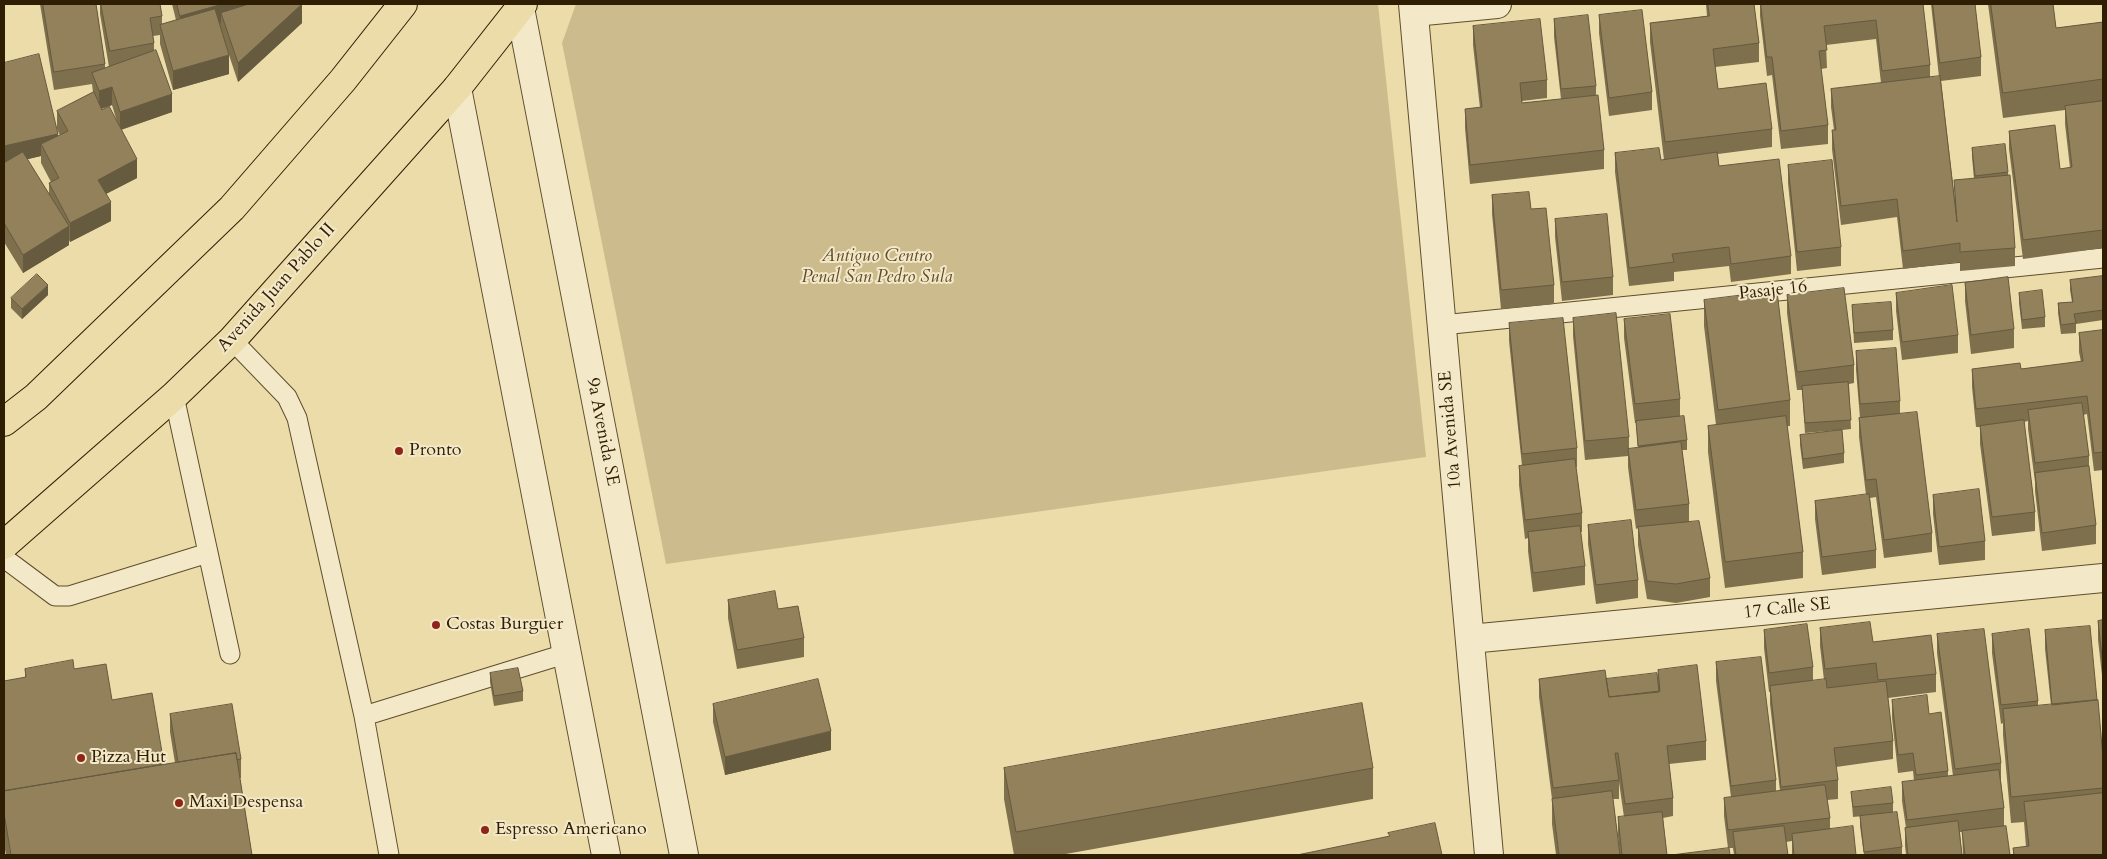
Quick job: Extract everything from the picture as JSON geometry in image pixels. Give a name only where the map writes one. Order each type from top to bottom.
[{"type":"highway","points":[[4,422],[36,397],[232,208],[343,80],[403,4]]},
{"type":"highway","name":"Avenida Juan Pablo II","points":[[4,545],[174,396],[232,340],[457,88],[521,6]]},
{"type":"street","points":[[1414,8],[1497,4]]},
{"type":"street","name":"9a Avenida SE","points":[[521,6],[684,855]]},
{"type":"street","name":"10a Avenida SE","points":[[1414,8],[1489,855]]},
{"type":"street","points":[[457,88],[606,855]]},
{"type":"street","name":"17 Calle SE","points":[[1470,639],[2103,578]]},
{"type":"lane","name":"Pasaje 16","points":[[1442,325],[2103,258]]},
{"type":"lane","points":[[232,340],[287,397],[297,418],[364,716],[389,855]]},
{"type":"lane","points":[[174,396],[230,654]]},
{"type":"lane","points":[[4,558],[55,596],[69,596],[208,553]]},
{"type":"lane","points":[[364,716],[568,653]]},
{"type":"green space","name":"Antiguo Centro Penal San Pedro Sula","points":[[576,4],[1378,4],[1426,457],[666,564],[562,43]]},
{"type":"building","points":[[43,4],[96,4],[105,64],[54,72]]},
{"type":"building","points":[[101,4],[160,4],[162,16],[150,18],[154,43],[110,51]]},
{"type":"building","points":[[177,4],[223,4],[180,16]]},
{"type":"building","points":[[249,4],[302,4],[238,63],[221,13]]},
{"type":"building","points":[[1708,4],[1754,4],[1759,43],[1713,49],[1718,89],[1766,83],[1772,129],[1665,142],[1650,23],[1709,16]]},
{"type":"building","points":[[1761,4],[1923,4],[1930,65],[1882,71],[1876,20],[1824,26],[1827,50],[1819,51],[1828,125],[1781,131],[1772,57],[1767,57]]},
{"type":"building","points":[[1933,4],[1975,4],[1981,57],[1940,63]]},
{"type":"building","points":[[1991,4],[2053,4],[2056,28],[2103,22],[2103,79],[2003,93]]},
{"type":"building","points":[[215,9],[229,55],[173,71],[160,25]]},
{"type":"building","points":[[1642,10],[1652,92],[1609,98],[1599,15]]},
{"type":"building","points":[[1588,15],[1596,86],[1561,89],[1554,19]]},
{"type":"building","points":[[1540,19],[1547,80],[1520,83],[1522,103],[1598,95],[1604,150],[1470,165],[1465,109],[1482,107],[1473,26]]},
{"type":"building","points":[[156,50],[172,94],[120,112],[112,87],[99,91],[92,73]]},
{"type":"building","points":[[39,54],[58,134],[4,146],[4,63]]},
{"type":"building","points":[[1940,76],[1957,222],[1954,180],[2010,175],[2015,248],[1960,252],[1960,243],[1903,251],[1897,199],[1841,206],[1832,130],[1836,130],[1831,89]]},
{"type":"building","points":[[94,92],[102,110],[109,106],[137,159],[98,180],[111,202],[70,223],[49,183],[59,178],[41,144],[68,131],[57,111]]},
{"type":"building","points":[[2103,101],[2103,230],[2023,240],[2009,131],[2055,125],[2060,169],[2072,167],[2065,106]]},
{"type":"building","points":[[2005,144],[2008,172],[1975,176],[1972,148]]},
{"type":"building","points":[[1659,148],[1661,160],[1717,152],[1719,166],[1779,159],[1791,256],[1731,264],[1729,247],[1672,254],[1674,262],[1629,268],[1615,153]]},
{"type":"building","points":[[23,152],[69,226],[23,255],[4,223],[4,163]]},
{"type":"building","points":[[1832,160],[1841,247],[1797,252],[1788,165]]},
{"type":"building","points":[[1529,192],[1531,209],[1546,208],[1554,285],[1501,290],[1492,195]]},
{"type":"building","points":[[1607,214],[1613,277],[1562,282],[1555,219]]},
{"type":"building","points":[[37,274],[48,285],[22,309],[11,298]]},
{"type":"building","points":[[2103,276],[2103,310],[2074,314],[2076,323],[2061,325],[2058,303],[2073,302],[2070,280]]},
{"type":"building","points":[[2008,277],[2014,329],[1971,335],[1965,283]]},
{"type":"building","points":[[1952,285],[1958,335],[1902,342],[1896,293]]},
{"type":"building","points":[[1844,288],[1854,365],[1797,372],[1787,295]]},
{"type":"building","points":[[2042,290],[2045,317],[2022,320],[2019,293]]},
{"type":"building","points":[[1777,291],[1790,400],[1718,410],[1704,300]]},
{"type":"building","points":[[1891,302],[1893,330],[1854,333],[1852,305]]},
{"type":"building","points":[[1616,313],[1629,437],[1585,441],[1573,318]]},
{"type":"building","points":[[1670,314],[1680,399],[1635,404],[1624,319]]},
{"type":"building","points":[[1563,318],[1577,448],[1522,454],[1509,323]]},
{"type":"building","points":[[2103,330],[2103,452],[2094,453],[2087,396],[1976,409],[1972,369],[2020,363],[2021,369],[2083,361],[2079,333]]},
{"type":"building","points":[[1896,348],[1900,401],[1860,404],[1856,351]]},
{"type":"building","points":[[1848,382],[1851,420],[1805,423],[1802,386]]},
{"type":"building","points":[[2082,403],[2089,456],[2035,463],[2028,410]]},
{"type":"building","points":[[1917,412],[1932,533],[1884,540],[1876,479],[1866,480],[1859,418]]},
{"type":"building","points":[[1684,416],[1687,440],[1638,446],[1636,421]]},
{"type":"building","points":[[1786,416],[1803,552],[1725,562],[1708,426]]},
{"type":"building","points":[[2024,420],[2035,512],[1992,517],[1980,426]]},
{"type":"building","points":[[1842,430],[1844,453],[1803,459],[1800,435]]},
{"type":"building","points":[[1681,442],[1689,504],[1636,510],[1628,449]]},
{"type":"building","points":[[1575,459],[1582,513],[1525,520],[1519,466]]},
{"type":"building","points":[[2089,466],[2096,525],[2042,533],[2035,473]]},
{"type":"building","points":[[1979,489],[1985,541],[1939,547],[1933,495]]},
{"type":"building","points":[[1869,494],[1876,550],[1822,557],[1815,501]]},
{"type":"building","points":[[1631,520],[1638,580],[1596,585],[1588,525]]},
{"type":"building","points":[[1699,521],[1710,578],[1676,584],[1647,581],[1638,527]]},
{"type":"building","points":[[1580,526],[1585,566],[1533,573],[1528,532]]},
{"type":"building","points":[[775,591],[778,609],[798,606],[804,638],[737,650],[728,600]]},
{"type":"building","points":[[2103,620],[2103,666],[2098,621]]},
{"type":"building","points":[[1870,622],[1873,642],[1931,635],[1936,674],[1878,680],[1876,663],[1825,669],[1820,628]]},
{"type":"building","points":[[1807,624],[1813,667],[1769,673],[1764,630]]},
{"type":"building","points":[[2090,626],[2097,700],[2052,705],[2045,630]]},
{"type":"building","points":[[1984,629],[2001,763],[1955,769],[1937,634]]},
{"type":"building","points":[[2029,629],[2038,701],[2001,705],[1992,634]]},
{"type":"building","points":[[1761,657],[1776,780],[1731,786],[1716,662]]},
{"type":"building","name":"Pizza Hut","points":[[73,660],[74,669],[106,664],[112,700],[152,693],[164,764],[4,791],[4,681],[26,677],[25,669]]},
{"type":"building","points":[[1697,665],[1706,741],[1667,746],[1673,798],[1625,804],[1618,753],[1615,753],[1619,780],[1553,788],[1539,679],[1605,670],[1609,697],[1660,691],[1658,670]]},
{"type":"building","points":[[518,668],[523,691],[494,696],[490,673]]},
{"type":"building","points":[[1657,673],[1659,692],[1609,697],[1606,679]]},
{"type":"building","points":[[818,679],[831,731],[725,757],[713,704]]},
{"type":"building","points":[[1826,679],[1827,688],[1886,681],[1893,741],[1834,748],[1838,780],[1781,787],[1770,686]]},
{"type":"building","points":[[1927,695],[1929,714],[1941,712],[1948,771],[1916,775],[1913,753],[1898,755],[1892,700]]},
{"type":"building","points":[[2098,700],[2103,758],[2103,788],[2011,797],[2003,709]]},
{"type":"building","points":[[1362,703],[1373,768],[1016,832],[1004,768]]},
{"type":"building","points":[[232,704],[241,759],[237,760],[236,753],[178,762],[170,714]]},
{"type":"building","name":"Maxi Despensa","points":[[236,753],[252,855],[11,855],[4,813],[4,791]]},
{"type":"building","points":[[1999,770],[2004,808],[1907,820],[1902,782]]},
{"type":"building","points":[[1825,785],[1830,818],[1728,830],[1724,798]]},
{"type":"building","points":[[1891,787],[1893,803],[1853,807],[1851,792]]},
{"type":"building","points":[[1612,791],[1620,855],[1559,855],[1552,799]]},
{"type":"building","points":[[2103,793],[2103,855],[2014,855],[2013,848],[2029,846],[2024,802]]},
{"type":"building","points":[[1662,812],[1667,855],[1622,855],[1618,817]]},
{"type":"building","points":[[1897,812],[1902,847],[1864,852],[1860,816]]},
{"type":"building","points":[[1958,821],[1962,855],[1908,855],[1905,828]]},
{"type":"building","points":[[1435,823],[1442,855],[1297,855],[1390,836],[1388,833]]},
{"type":"building","points":[[1784,826],[1788,855],[1736,855],[1733,832]]},
{"type":"building","points":[[1853,826],[1856,855],[1794,855],[1792,834]]},
{"type":"building","points":[[2006,826],[2010,855],[1965,855],[1962,831]]},
{"type":"building","points":[[1729,848],[1730,855],[1672,855]]},
{"type":"place","name":"Pronto","points":[[399,451]]},
{"type":"place","name":"Costas Burguer","points":[[436,625]]},
{"type":"place","name":"Pizza Hut","points":[[81,758]]},
{"type":"place","name":"Maxi Despensa","points":[[179,803]]},
{"type":"place","name":"Espresso Americano","points":[[485,830]]}]
